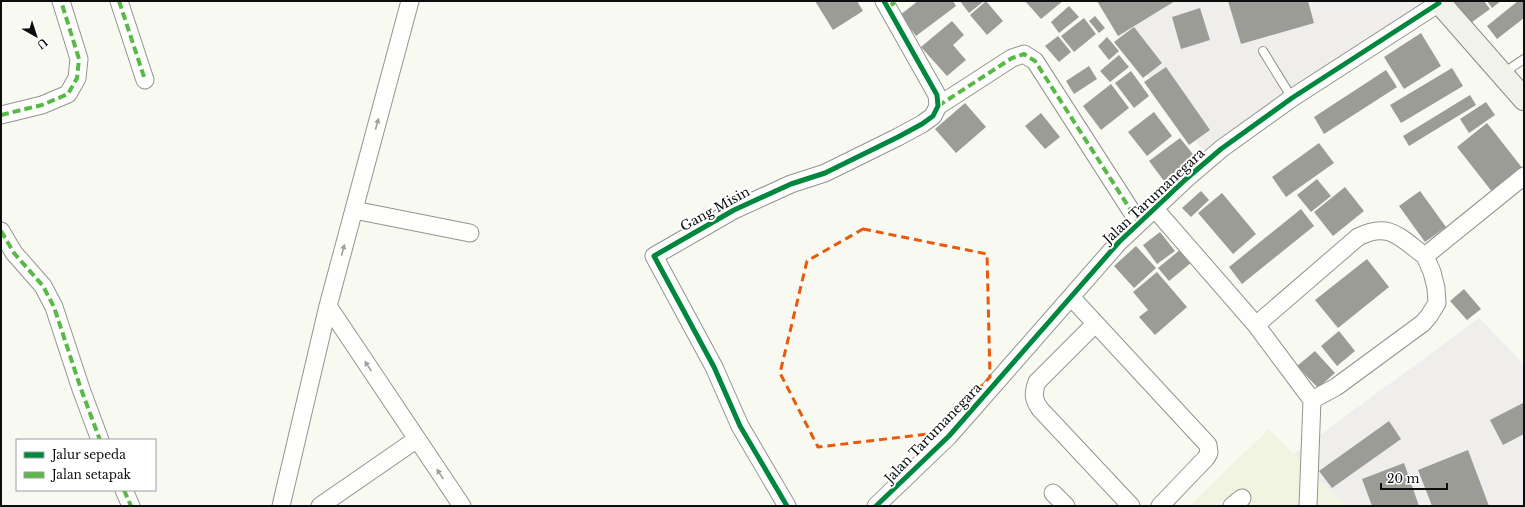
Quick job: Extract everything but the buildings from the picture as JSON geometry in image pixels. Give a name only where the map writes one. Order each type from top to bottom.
[{"type":"main road","points":[[1438,2],[1524,100]]},
{"type":"street","points":[[1,115],[42,105],[68,94],[78,78],[79,59],[61,1]]},
{"type":"street","points":[[119,1],[145,80]]},
{"type":"street","points":[[281,506],[328,306],[410,1]]},
{"type":"street","name":"Jalan Tarumanegara","points":[[876,506],[949,436],[1119,242],[1186,179],[1221,149],[1292,98],[1438,2]]},
{"type":"street","points":[[890,3],[937,95],[938,106],[1012,58],[1024,54],[1035,61],[1140,223]]},
{"type":"street","name":"Gang Misin","points":[[787,506],[740,426],[714,367],[654,256],[742,206],[791,184],[825,173],[898,138],[933,116],[938,106]]},
{"type":"street","points":[[1425,256],[1524,176]]},
{"type":"street","points":[[1155,209],[1256,325],[1312,400],[1308,506]]},
{"type":"street","points":[[354,210],[470,234]]},
{"type":"street","points":[[1256,325],[1358,236],[1369,231],[1380,229],[1391,232],[1425,256],[1432,272],[1436,288],[1437,303],[1429,316],[1423,323],[1336,387],[1312,400]]},
{"type":"street","points":[[1,232],[14,253],[43,286],[54,307],[81,389],[100,439]]},
{"type":"street","points":[[1071,297],[1208,445],[1209,453],[1206,458],[1160,506]]},
{"type":"street","points":[[328,306],[462,506]]},
{"type":"street","points":[[1095,324],[1037,382],[1034,391],[1034,401],[1131,506]]},
{"type":"street","points":[[320,506],[417,439]]},
{"type":"street","points":[[124,491],[131,506]]},
{"type":"street","points":[[1054,493],[1066,506]]},
{"type":"lane","points":[[1263,51],[1292,98]]},
{"type":"lane","points":[[1502,75],[1524,59]]},
{"type":"highlighted area","points":[[863,229],[987,254],[990,377],[937,433],[818,447],[780,373],[807,261]]},
{"type":"shaded area","points":[[1099,1],[1434,1],[1305,78],[1203,150],[1118,36]]},
{"type":"shaded area","points":[[1479,318],[1524,364],[1524,506],[1346,506],[1294,454]]},
{"type":"green space","points":[[1269,429],[1346,506],[1189,506]]},
{"type":"marked path","points":[[1,115],[42,105],[68,94],[77,78],[79,59],[61,1]]},
{"type":"marked path","points":[[119,1],[145,80]]},
{"type":"marked path","points":[[888,7],[897,1]]},
{"type":"marked path","points":[[938,106],[1012,58],[1024,54],[1035,61],[1139,223]]},
{"type":"marked path","points":[[1,231],[14,253],[43,286],[54,307],[81,389],[100,439]]},
{"type":"marked path","points":[[124,491],[131,506]]},
{"type":"cycle path","points":[[787,506],[740,426],[714,367],[654,256],[734,210],[791,184],[825,173],[898,137],[922,124],[933,116],[938,106],[937,95],[884,1]]},
{"type":"cycle path","points":[[876,506],[949,436],[1119,242],[1186,179],[1221,149],[1292,98],[1439,3]]}]
